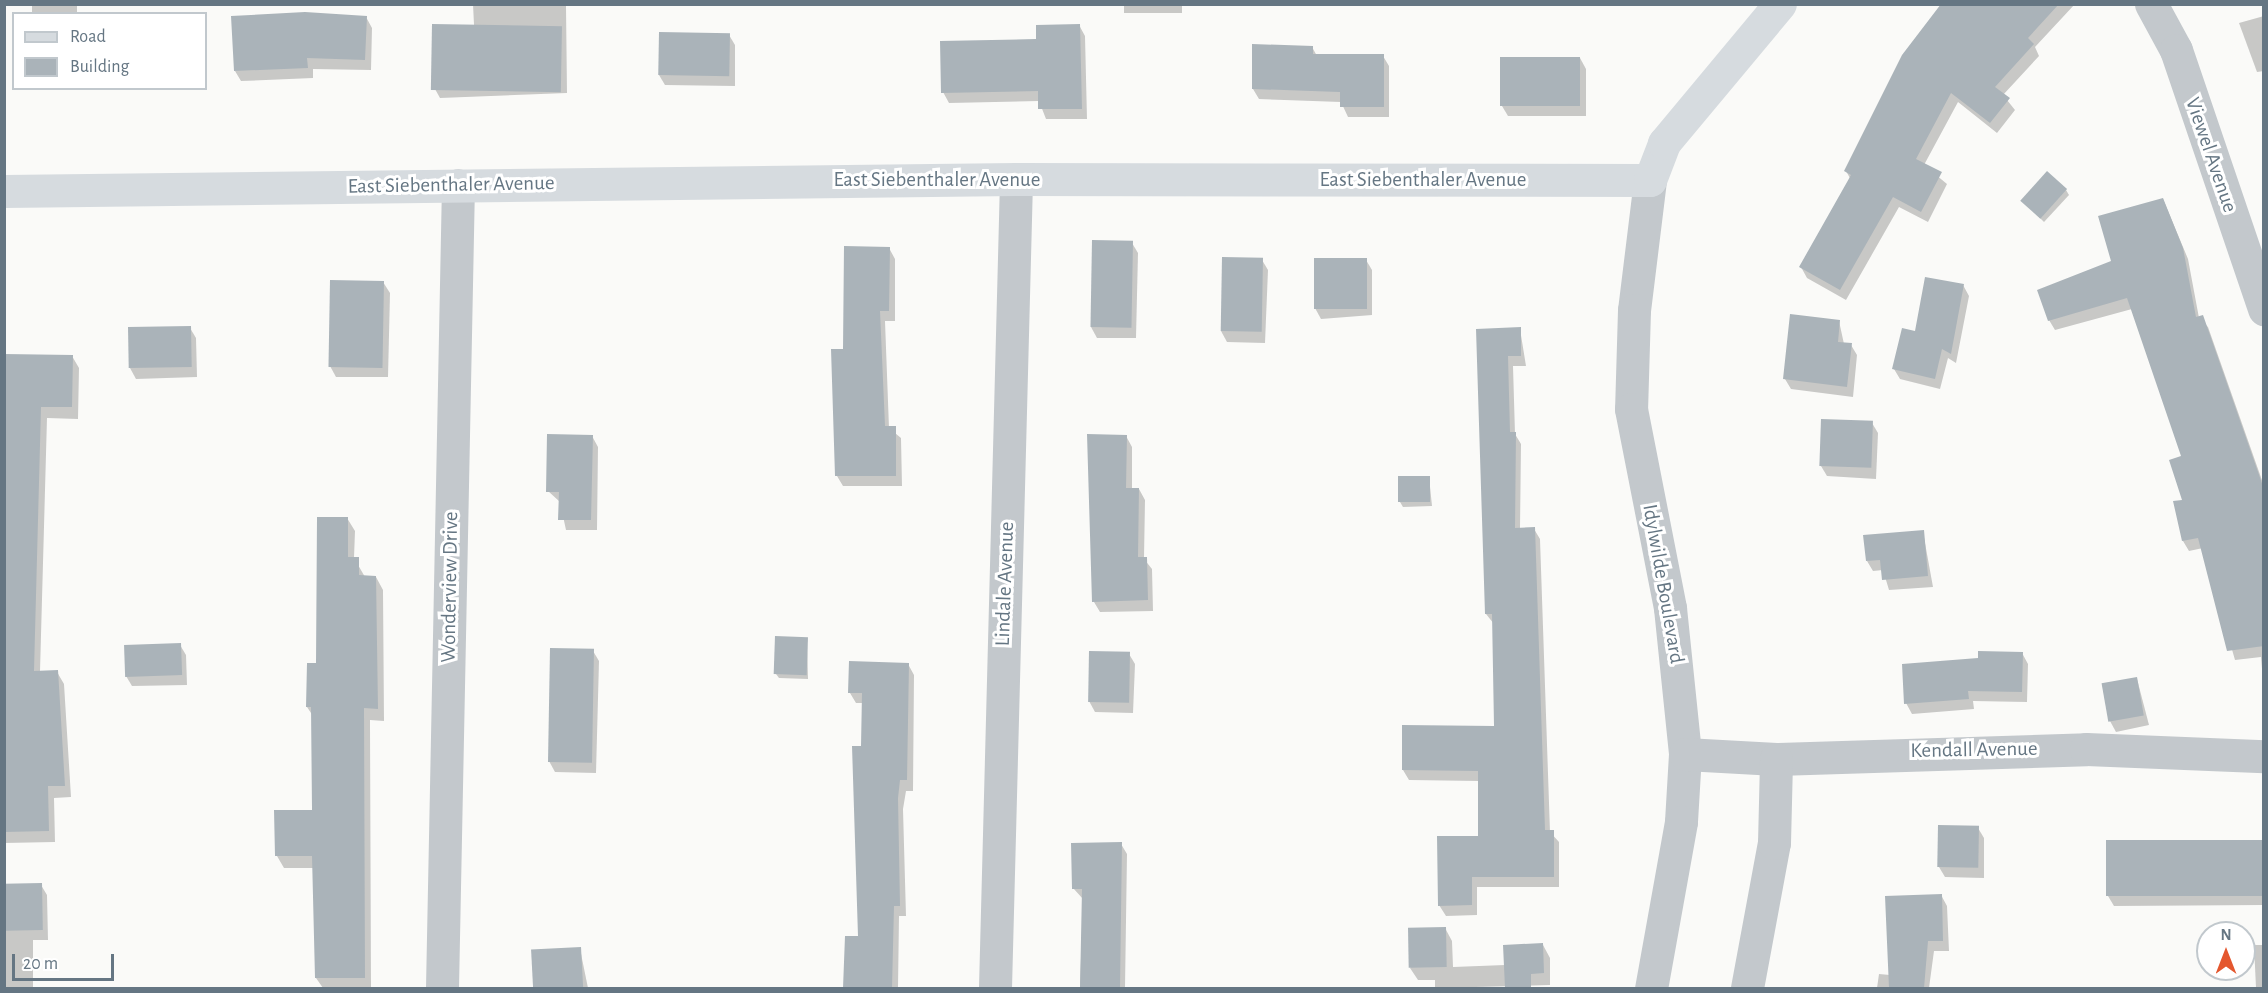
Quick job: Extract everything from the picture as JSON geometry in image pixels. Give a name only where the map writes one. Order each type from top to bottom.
[{"type":"main road","points":[[1650,180],[1664,143],[1780,4]]},
{"type":"main road","name":"East Siebenthaler Avenue","points":[[4,191],[1016,179],[1650,180]]},
{"type":"street","name":"Viewel Avenue","points":[[2151,4],[2176,50],[2264,309]]},
{"type":"street","name":"Lindale Avenue","points":[[994,988],[1016,179]]},
{"type":"street","name":"Idylwilde Boulevard","points":[[1650,180],[1634,310],[1631,409],[1670,608],[1685,754],[1681,822],[1650,988]]},
{"type":"street","name":"Wonderview Drive","points":[[442,988],[458,185]]},
{"type":"street","name":"Kendall Avenue","points":[[1685,754],[1776,759],[2086,748],[2264,756]]},
{"type":"street","points":[[1747,988],[1774,843],[1776,759]]},
{"type":"building","points":[[1941,4],[2059,4],[2028,38],[2034,44],[1995,87],[2010,98],[1990,123],[1951,93],[1916,159],[1942,172],[1921,212],[1893,197],[1840,290],[1799,267],[1851,175],[1844,171],[1902,55]]},
{"type":"building","points":[[305,12],[367,16],[365,60],[307,58],[308,68],[234,71],[231,16]]},
{"type":"building","points":[[432,24],[562,26],[561,92],[431,90]]},
{"type":"building","points":[[1080,24],[1082,109],[1038,109],[1038,91],[941,93],[940,41],[1036,39],[1036,25]]},
{"type":"building","points":[[659,32],[730,33],[729,76],[658,75]]},
{"type":"building","points":[[1252,44],[1313,46],[1313,54],[1384,54],[1384,107],[1340,107],[1340,92],[1252,89]]},
{"type":"building","points":[[1500,57],[1580,57],[1580,106],[1500,106]]},
{"type":"building","points":[[2047,171],[2067,189],[2040,219],[2020,201]]},
{"type":"building","points":[[2163,198],[2183,248],[2196,317],[2203,315],[2264,489],[2264,646],[2227,651],[2198,538],[2182,541],[2173,501],[2182,500],[2169,460],[2181,456],[2127,298],[2048,321],[2037,290],[2111,261],[2098,216]]},
{"type":"building","points":[[1092,240],[1133,241],[1131,328],[1090,327]]},
{"type":"building","points":[[844,246],[890,247],[889,311],[880,311],[885,426],[896,426],[896,476],[835,476],[831,349],[843,349]]},
{"type":"building","points":[[1222,257],[1263,258],[1262,332],[1221,331]]},
{"type":"building","points":[[1314,258],[1367,258],[1367,309],[1314,309]]},
{"type":"building","points":[[1925,277],[1964,284],[1951,354],[1942,349],[1935,379],[1892,369],[1902,328],[1915,331]]},
{"type":"building","points":[[330,280],[384,281],[382,368],[328,367]]},
{"type":"building","points":[[1790,314],[1840,320],[1838,342],[1852,343],[1847,387],[1783,379]]},
{"type":"building","points":[[191,326],[192,367],[129,368],[128,327]]},
{"type":"building","points":[[1521,327],[1521,356],[1508,356],[1510,432],[1516,432],[1515,528],[1535,527],[1545,830],[1554,830],[1554,877],[1472,877],[1472,905],[1438,906],[1437,836],[1478,836],[1478,771],[1402,770],[1402,725],[1494,726],[1492,614],[1485,614],[1476,329]]},
{"type":"building","points":[[4,354],[73,355],[72,407],[41,407],[34,671],[58,670],[65,786],[48,786],[49,831],[4,832]]},
{"type":"building","points":[[1821,419],[1873,421],[1871,468],[1819,466]]},
{"type":"building","points":[[547,434],[593,435],[591,520],[558,520],[559,492],[546,492]]},
{"type":"building","points":[[1087,434],[1127,435],[1126,488],[1139,488],[1138,557],[1147,557],[1148,600],[1092,602]]},
{"type":"building","points":[[1398,476],[1430,476],[1430,502],[1398,502]]},
{"type":"building","points":[[317,517],[348,517],[348,557],[359,557],[359,575],[376,576],[378,709],[364,708],[365,978],[315,978],[312,856],[275,856],[274,810],[312,810],[311,707],[306,707],[307,663],[316,663]]},
{"type":"building","points":[[1924,530],[1928,576],[1882,580],[1880,560],[1866,561],[1863,535]]},
{"type":"building","points":[[775,636],[808,637],[807,675],[774,674]]},
{"type":"building","points":[[181,643],[182,675],[125,677],[124,645]]},
{"type":"building","points":[[550,648],[594,649],[592,763],[548,762]]},
{"type":"building","points":[[1089,651],[1130,652],[1129,703],[1088,702]]},
{"type":"building","points":[[1978,651],[2023,652],[2022,692],[1968,691],[1969,699],[1904,704],[1902,664],[1978,658]]},
{"type":"building","points":[[849,661],[909,663],[907,780],[900,780],[898,798],[900,906],[894,906],[892,988],[843,988],[845,936],[858,936],[852,746],[861,746],[862,693],[848,693]]},
{"type":"building","points":[[2137,677],[2144,715],[2108,722],[2102,683]]},
{"type":"building","points":[[1938,825],[1979,826],[1978,868],[1937,867]]},
{"type":"building","points":[[2106,840],[2264,840],[2264,896],[2106,896]]},
{"type":"building","points":[[1122,842],[1120,988],[1080,988],[1082,889],[1072,889],[1071,843]]},
{"type":"building","points":[[42,883],[43,930],[5,931],[4,884]]},
{"type":"building","points":[[1942,894],[1943,941],[1928,941],[1924,988],[1889,988],[1885,896]]},
{"type":"building","points":[[1446,927],[1447,967],[1409,968],[1408,928]]},
{"type":"building","points":[[1543,943],[1544,973],[1531,974],[1531,988],[1505,988],[1503,945]]},
{"type":"building","points":[[581,947],[583,988],[533,988],[531,950]]}]
